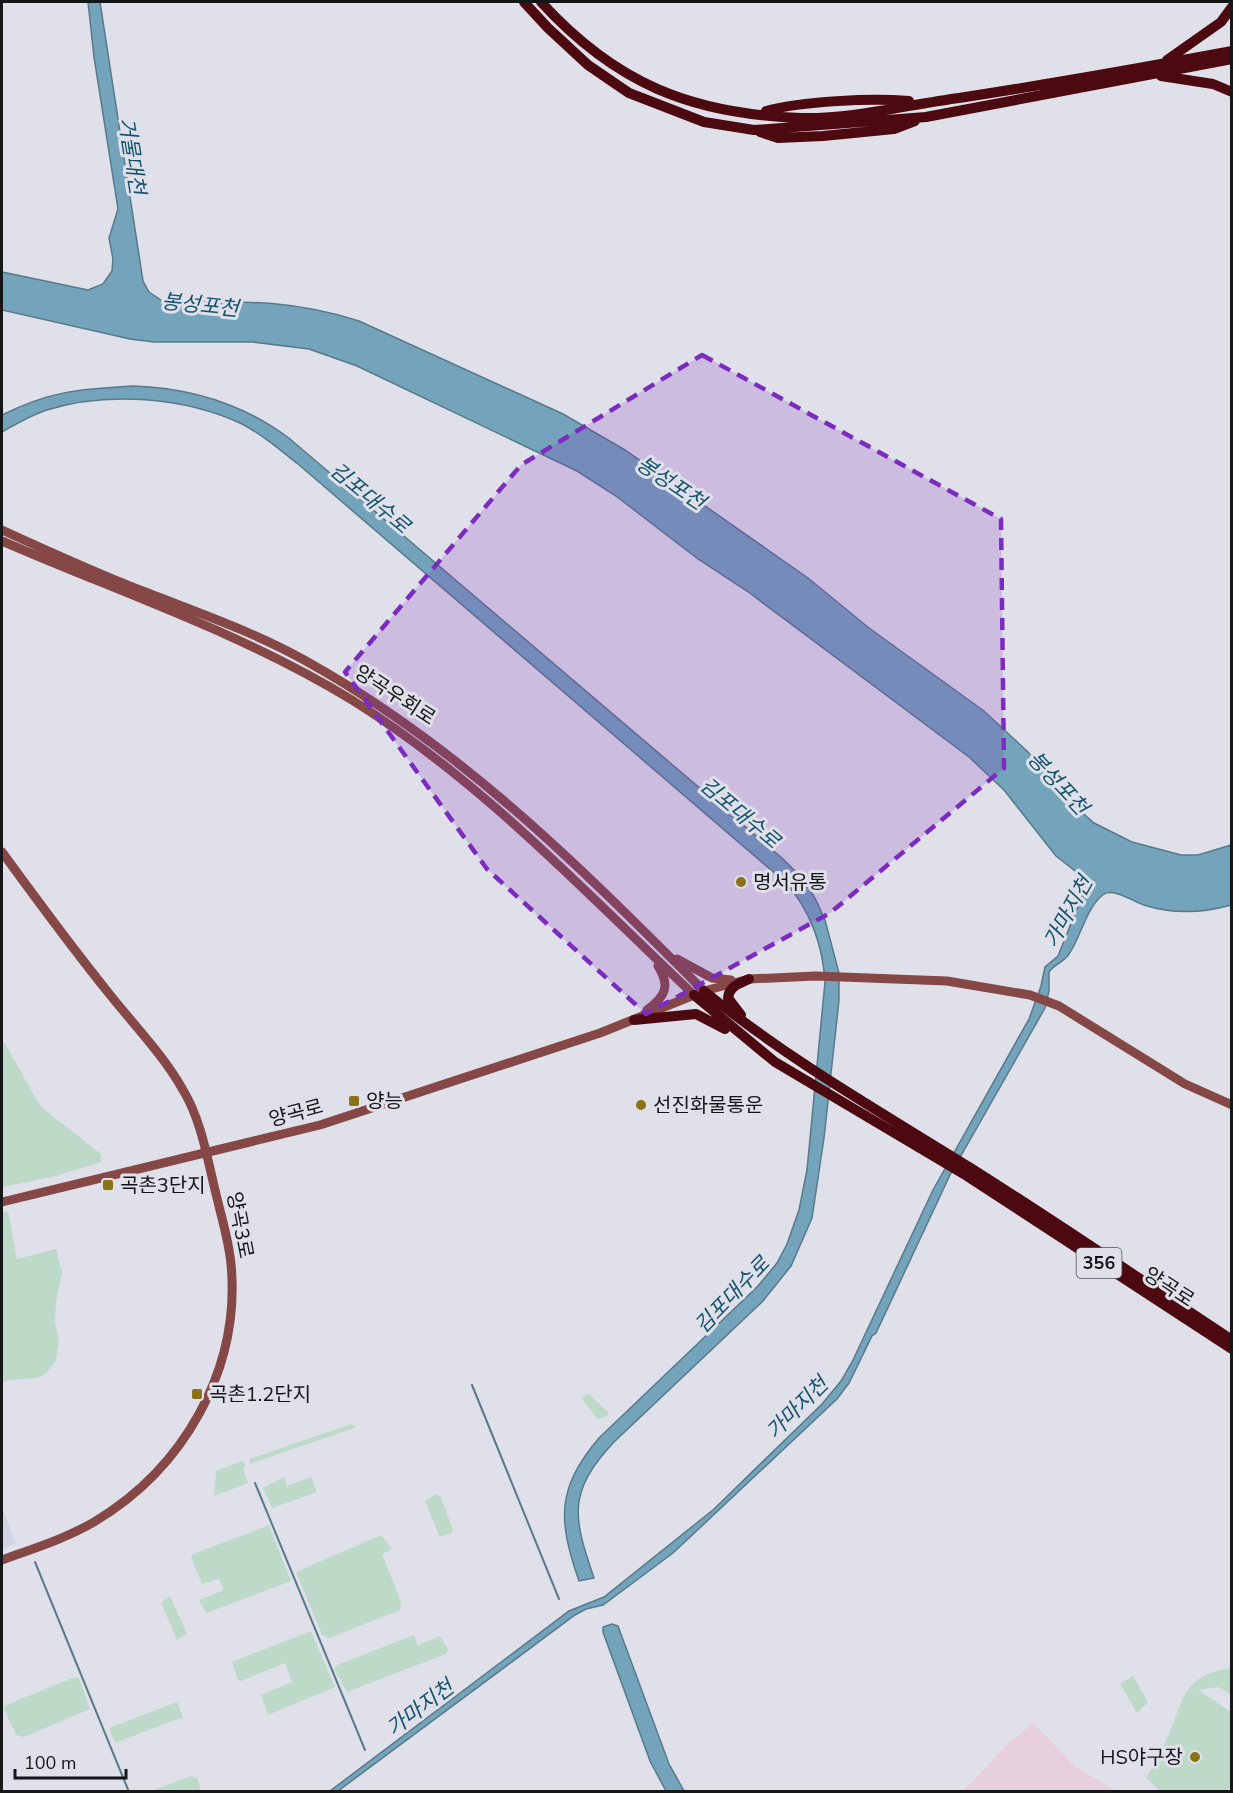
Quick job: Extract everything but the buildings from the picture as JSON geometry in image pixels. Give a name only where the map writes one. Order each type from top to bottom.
[{"type":"highway","points":[[524,2],[548,28],[588,64],[629,93],[704,122],[754,130],[926,117],[1232,59]]},
{"type":"highway","points":[[540,2],[562,26],[596,55],[636,81],[692,102],[760,113],[819,117],[927,102],[1232,51]]},
{"type":"highway","points":[[1162,64],[1221,22],[1232,7]]},
{"type":"highway","points":[[1152,75],[1213,84],[1232,92]]},
{"type":"highway","points":[[749,979],[732,987],[728,998],[757,1033]]},
{"type":"highway","name":"356","points":[[699,993],[798,1060],[840,1085],[939,1154]]},
{"type":"highway","name":"356","points":[[699,993],[775,1062],[969,1172]]},
{"type":"highway","points":[[634,1020],[696,1014],[709,1019],[775,1062]]},
{"type":"highway","name":"양곡로","points":[[969,1172],[1232,1340]]},
{"type":"highway","name":"양곡로","points":[[969,1172],[1232,1349]]},
{"type":"street","name":"양곡우회로","points":[[2,530],[247,632],[349,685],[432,741],[472,772],[556,847],[665,951],[699,993]]},
{"type":"street","name":"양곡우회로","points":[[2,542],[249,645],[351,700],[450,768],[553,859],[639,943],[699,993]]},
{"type":"street","name":"양곡3로","points":[[2,852],[178,1082],[192,1107],[206,1154],[229,1251],[231,1295],[222,1359],[198,1417],[171,1458],[124,1501],[82,1528],[2,1560]]},
{"type":"street","points":[[634,1020],[656,1004],[665,994],[667,986],[664,975],[639,943]]},
{"type":"street","points":[[665,951],[712,978],[736,980],[842,976],[947,981],[1029,995],[1054,1004],[1185,1084],[1232,1105]]},
{"type":"street","name":"양곡로","points":[[2,1202],[320,1125],[634,1020],[736,980]]},
{"type":"highlighted area","points":[[702,355],[1001,519],[1004,768],[830,913],[646,1014],[487,869],[345,672],[521,465]]},
{"type":"shaded area","points":[[2,1507],[16,1544],[2,1549]]},
{"type":"shaded area","points":[[1034,1723],[1075,1767],[1117,1791],[963,1791],[1011,1741]]},
{"type":"green space","points":[[2,1038],[40,1106],[101,1154],[101,1162],[52,1177],[2,1187]]},
{"type":"green space","points":[[8,1211],[17,1259],[56,1249],[62,1272],[56,1302],[55,1321],[59,1341],[56,1361],[45,1374],[37,1378],[8,1380],[2,1384],[2,1213]]},
{"type":"green space","points":[[589,1394],[608,1412],[608,1416],[598,1419],[581,1398]]},
{"type":"green space","points":[[351,1424],[356,1426],[250,1464],[250,1459]]},
{"type":"green space","points":[[242,1461],[246,1466],[243,1468],[248,1483],[214,1496],[216,1471]]},
{"type":"green space","points":[[284,1477],[287,1486],[311,1477],[317,1492],[272,1508],[263,1488]]},
{"type":"green space","points":[[436,1494],[440,1496],[453,1529],[452,1533],[442,1536],[439,1535],[425,1501]]},
{"type":"green space","points":[[269,1525],[291,1581],[206,1613],[199,1600],[224,1590],[219,1579],[202,1584],[191,1558],[193,1554]]},
{"type":"green space","points":[[381,1535],[392,1549],[382,1554],[401,1602],[400,1610],[329,1638],[322,1635],[296,1572]]},
{"type":"green space","points":[[170,1596],[187,1634],[177,1640],[161,1603]]},
{"type":"green space","points":[[311,1631],[335,1687],[268,1715],[261,1695],[292,1682],[285,1663],[241,1681],[238,1680],[232,1662]]},
{"type":"green space","points":[[414,1635],[418,1645],[440,1636],[448,1650],[446,1654],[347,1692],[334,1669],[337,1665]]},
{"type":"green space","name":"HS야구장","points":[[1231,1668],[1231,1695],[1219,1687],[1198,1690],[1231,1712],[1231,1788],[1225,1791],[1160,1791],[1146,1778],[1163,1747],[1188,1690],[1203,1677]]},
{"type":"green space","points":[[1133,1676],[1148,1702],[1137,1713],[1120,1684]]},
{"type":"green space","points":[[75,1677],[79,1678],[90,1709],[24,1737],[16,1735],[4,1709],[6,1705]]},
{"type":"green space","points":[[177,1702],[183,1717],[115,1743],[109,1728]]},
{"type":"green space","points":[[192,1776],[197,1778],[201,1791],[151,1791]]},
{"type":"water","name":"봉성포천","points":[[88,2],[100,2],[143,281],[149,292],[164,302],[239,302],[285,305],[309,308],[359,321],[563,414],[625,450],[808,578],[869,628],[984,711],[1028,752],[1067,799],[1094,823],[1132,842],[1181,855],[1198,855],[1231,845],[1231,905],[1210,910],[1176,911],[1155,908],[1118,894],[1108,893],[1104,894],[1093,906],[1069,954],[1049,972],[1049,991],[1045,1008],[950,1175],[876,1333],[872,1336],[849,1383],[837,1399],[673,1553],[603,1605],[586,1609],[575,1615],[338,1791],[330,1791],[569,1611],[604,1597],[713,1510],[822,1404],[841,1381],[933,1190],[1029,1019],[1045,967],[1058,956],[1088,881],[1056,856],[1004,790],[969,757],[747,591],[698,559],[616,496],[577,471],[357,366],[309,349],[253,342],[154,342],[130,339],[2,310],[2,272],[88,290],[103,284],[112,271],[113,259],[109,238],[118,209],[94,57]]},
{"type":"water","points":[[133,386],[176,390],[216,400],[254,416],[290,439],[783,859],[804,880],[825,920],[839,973],[839,1000],[824,1138],[812,1218],[791,1266],[763,1301],[614,1442],[588,1476],[581,1491],[578,1506],[582,1538],[594,1578],[579,1581],[567,1540],[565,1506],[575,1473],[599,1438],[758,1286],[777,1263],[787,1244],[799,1210],[807,1170],[825,982],[824,968],[814,929],[802,904],[785,882],[298,464],[249,428],[220,415],[196,408],[146,400],[120,399],[95,400],[47,410],[2,432],[2,415],[35,401],[80,390]]},
{"type":"water","points":[[612,1624],[618,1626],[669,1764],[684,1791],[666,1791],[650,1761],[603,1632],[603,1627]]},
{"type":"waterway","points":[[472,1385],[559,1599]]},
{"type":"waterway","points":[[255,1483],[365,1750]]},
{"type":"waterway","points":[[35,1562],[129,1792]]},
{"type":"place","name":"명서유통","points":[[741,882]]},
{"type":"place","name":"양능","points":[[354,1101]]},
{"type":"place","name":"선진화물통운","points":[[641,1105]]},
{"type":"place","name":"곡촌3단지","points":[[108,1185]]},
{"type":"place","name":"곡촌1.2단지","points":[[197,1394]]},
{"type":"place","name":"HS야구장","points":[[1195,1757]]},
{"type":"water label","name":"거물대천","points":[[132,156]]},
{"type":"water label","name":"김포대수로","points":[[370,498]]},
{"type":"water label","name":"김포대수로","points":[[740,813]]},
{"type":"water label","name":"가마지천","points":[[1068,912]]},
{"type":"water label","name":"김포대수로","points":[[732,1295]]},
{"type":"water label","name":"가마지천","points":[[797,1408]]},
{"type":"water label","name":"가마지천","points":[[420,1708]]}]
